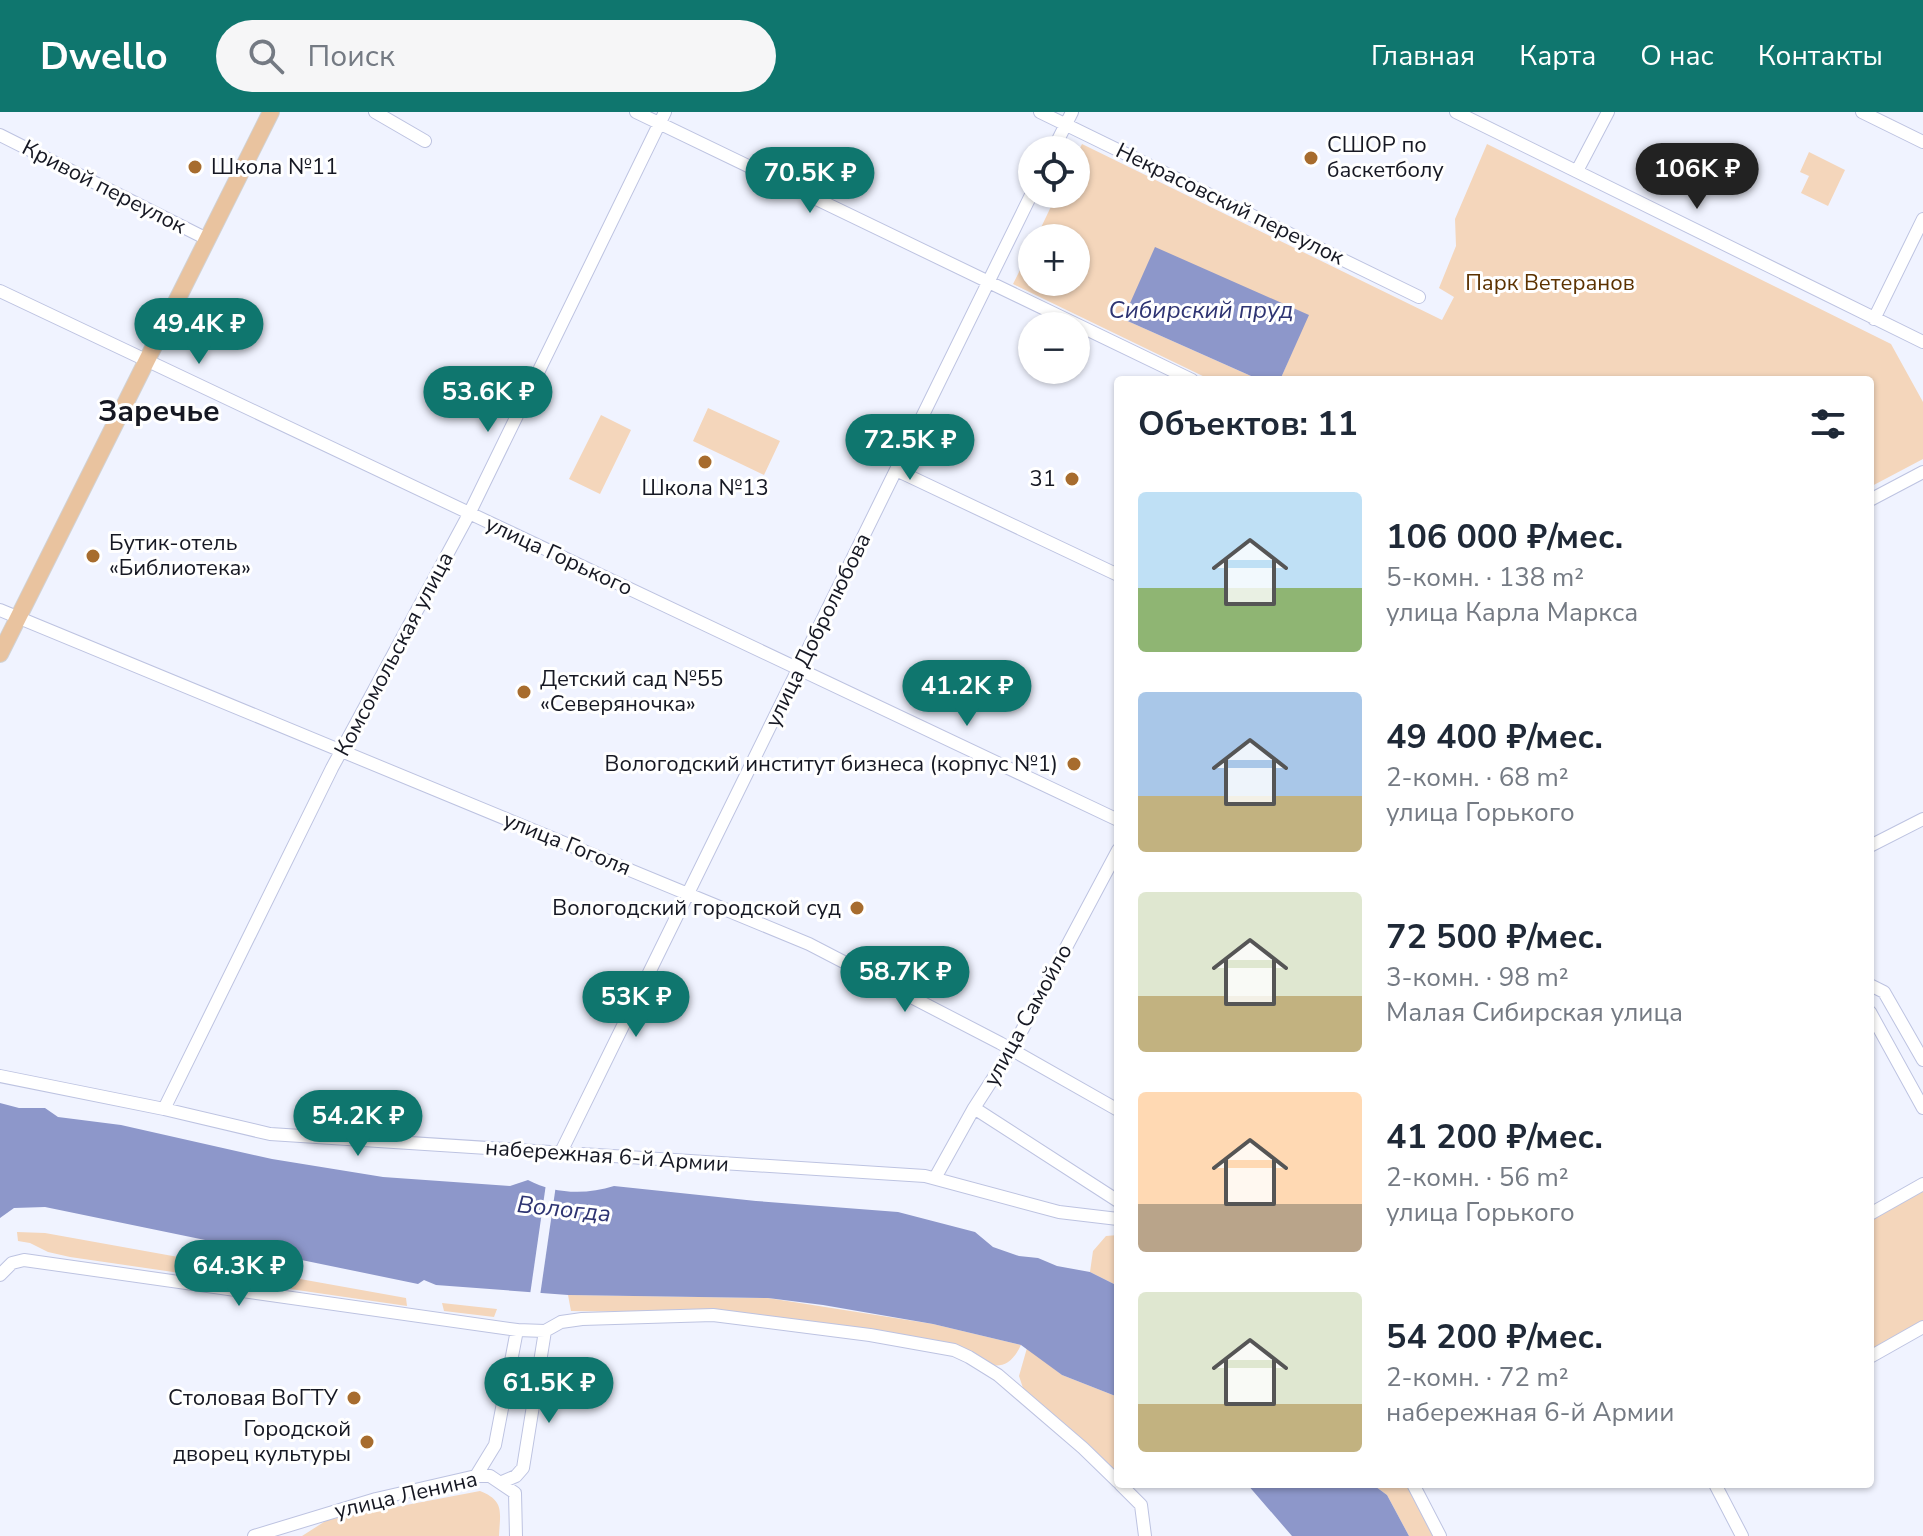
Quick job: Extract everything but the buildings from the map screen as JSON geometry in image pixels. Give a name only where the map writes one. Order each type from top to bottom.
[{"type":"main road","points":[[0,654],[271,112]]},
{"type":"street","points":[[375,112],[425,141]]},
{"type":"street","points":[[636,112],[662,118],[1184,376]]},
{"type":"street","name":"Некрасовский переулок","points":[[1040,112],[1069,117],[1419,297]]},
{"type":"street","points":[[1456,112],[1923,342]]},
{"type":"street","points":[[1577,171],[1608,112]]},
{"type":"street","points":[[1862,112],[1923,142]]},
{"type":"street","points":[[1060,136],[1069,117]]},
{"type":"street","name":"Комсомольская улица","points":[[164,1109],[342,752],[469,514],[662,118]]},
{"type":"street","name":"Кривой переулок","points":[[0,135],[207,239]]},
{"type":"street","name":"улица Добролюбова","points":[[560,1154],[1024,208]]},
{"type":"street","points":[[1874,319],[1923,219]]},
{"type":"street","name":"улица Горького","points":[[0,291],[1114,818]]},
{"type":"street","points":[[896,470],[1114,573]]},
{"type":"street","points":[[1874,498],[1923,472]]},
{"type":"street","name":"улица Гоголя","points":[[0,610],[809,944],[1012,1049],[1114,1108]]},
{"type":"street","points":[[1874,844],[1923,819]]},
{"type":"street","name":"улица Самойло","points":[[935,1178],[1012,1049],[1114,858]]},
{"type":"street","points":[[1874,987],[1884,992],[1923,1060]]},
{"type":"street","points":[[1874,1019],[1923,1108]]},
{"type":"street","name":"набережная 6-й Армии","points":[[0,1076],[270,1134],[935,1178],[1059,1212],[1114,1219]]},
{"type":"street","points":[[974,1108],[1114,1198]]},
{"type":"street","points":[[1874,1212],[1923,1184]]},
{"type":"street","points":[[0,1275],[12,1263],[24,1260],[517,1330],[545,1331],[561,1322],[582,1319],[713,1315],[939,1346],[969,1357],[998,1375],[1114,1478]]},
{"type":"street","points":[[1874,1355],[1923,1327]]},
{"type":"street","points":[[476,1476],[495,1445],[517,1330]]},
{"type":"street","points":[[516,1536],[515,1493],[502,1482],[516,1476],[523,1468],[545,1331]]},
{"type":"street","name":"улица Ленина","points":[[260,1535],[376,1499],[476,1476],[490,1476],[502,1482]]},
{"type":"street","points":[[1124,1488],[1141,1505],[1145,1536]]},
{"type":"street","points":[[1415,1488],[1440,1536]]},
{"type":"street","points":[[1717,1488],[1742,1536]]},
{"type":"green space","name":"Парк Ветеранов","points":[[1487,144],[1891,344],[1923,402],[1923,459],[1874,485],[1874,376],[1282,376],[1308,315],[1123,319],[1251,376],[1203,376],[1090,321],[1090,312],[1071,312],[1038,296],[1090,296],[1090,224],[1043,224],[1050,208],[1090,208],[1090,148],[1442,320],[1454,297],[1439,288],[1456,246],[1455,219]]},
{"type":"green space","points":[[1809,152],[1845,170],[1828,206],[1801,193],[1809,176],[1800,172]]},
{"type":"green space","points":[[708,408],[780,441],[764,475],[693,441]]},
{"type":"green space","points":[[601,415],[631,430],[600,494],[569,479]]},
{"type":"green space","points":[[1923,1189],[1923,1323],[1874,1350],[1874,1217]]},
{"type":"green space","points":[[17,1232],[45,1233],[406,1298],[407,1306],[70,1257],[18,1241]]},
{"type":"green space","points":[[1114,1235],[1114,1284],[1090,1272],[1093,1251],[1106,1236]]},
{"type":"green space","points":[[568,1295],[768,1298],[933,1324],[1021,1345],[1007,1362],[991,1365],[955,1348],[640,1312],[571,1311]]},
{"type":"green space","points":[[442,1303],[497,1309],[494,1317],[444,1311]]},
{"type":"green space","points":[[1027,1348],[1062,1375],[1114,1395],[1114,1478],[1024,1391],[1019,1376]]},
{"type":"green space","points":[[1377,1488],[1412,1488],[1437,1536],[1409,1536],[1387,1495]]},
{"type":"green space","points":[[480,1491],[497,1503],[499,1536],[302,1536],[327,1520]]},
{"type":"water","name":"Сибирский пруд","points":[[1155,247],[1309,315],[1282,376],[1251,376],[1123,319]]},
{"type":"water","name":"Вологда","points":[[0,1103],[19,1108],[45,1108],[58,1117],[121,1125],[272,1159],[383,1177],[510,1186],[528,1180],[570,1192],[614,1186],[898,1212],[975,1232],[993,1247],[1057,1266],[1090,1272],[1114,1284],[1114,1395],[1062,1375],[1021,1345],[933,1324],[823,1305],[768,1298],[568,1295],[436,1285],[424,1280],[418,1284],[45,1207],[14,1208],[0,1218]]},
{"type":"water","points":[[1250,1488],[1377,1488],[1387,1495],[1409,1536],[1292,1536]]},
{"type":"pier","points":[[546,1184],[556,1185],[540,1296],[530,1295]]},
{"type":"place","name":"СШОР по баскетболу","points":[[1311,158]]},
{"type":"place","name":"Школа №11","points":[[195,167]]},
{"type":"place","name":"Школа №13","points":[[705,462]]},
{"type":"place","name":"31","points":[[1072,479]]},
{"type":"place","name":"Бутик-отель «Библиотека»","points":[[93,556]]},
{"type":"place","name":"Детский сад №55 «Северяночка»","points":[[524,692]]},
{"type":"place","name":"Вологодский институт бизнеса (корпус №1)","points":[[1074,764]]},
{"type":"place","name":"Вологодский городской суд","points":[[857,908]]},
{"type":"place","name":"Столовая ВоГТУ","points":[[354,1398]]},
{"type":"place","name":"Городской дворец культуры","points":[[367,1442]]},
{"type":"district","name":"Заречье","points":[[159,411]]}]
